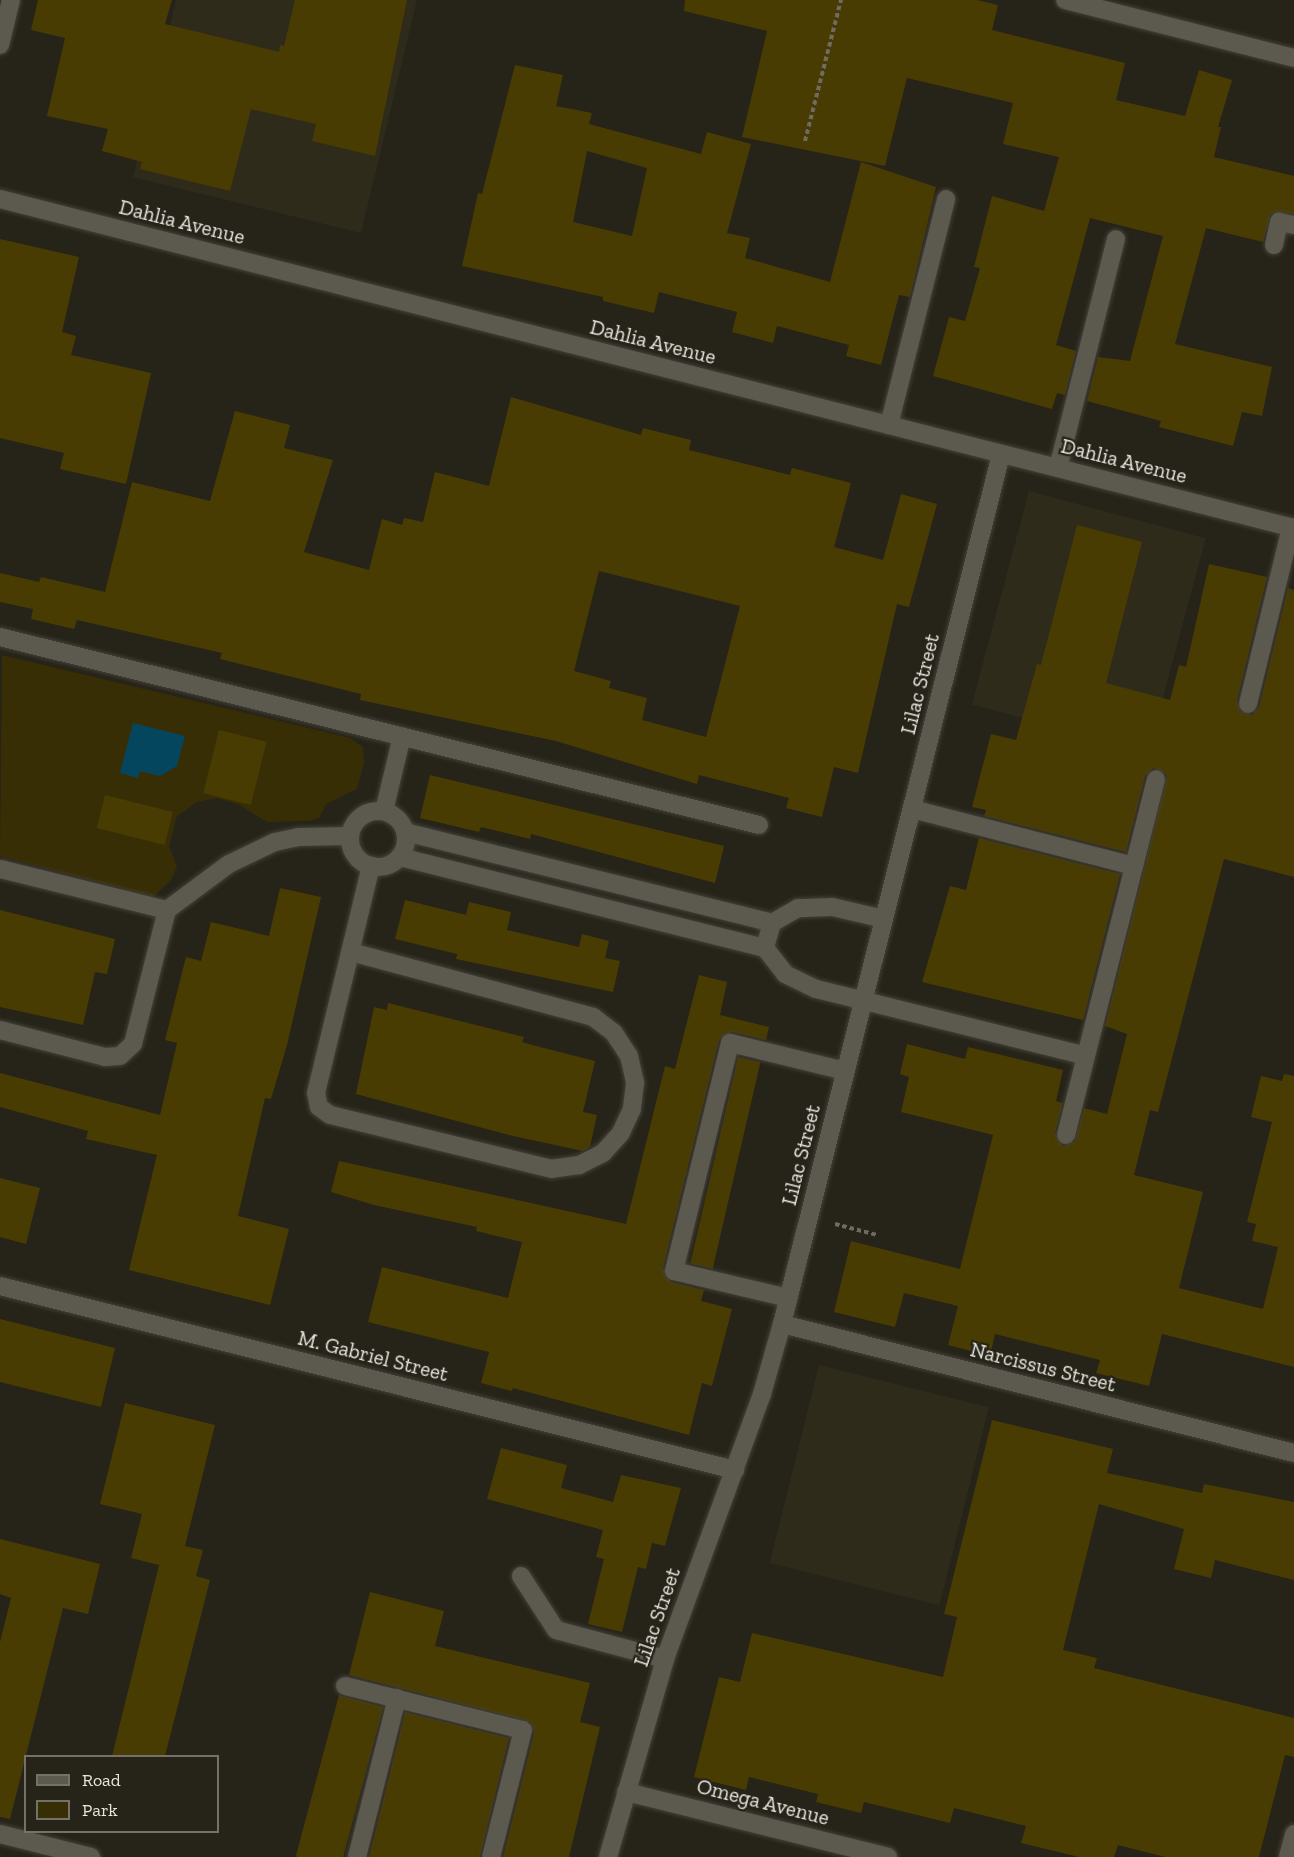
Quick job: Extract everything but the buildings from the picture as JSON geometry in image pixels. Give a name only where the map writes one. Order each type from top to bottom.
[{"type":"street","points":[[0,45],[11,0]]},
{"type":"street","points":[[1065,0],[1294,58]]},
{"type":"street","points":[[889,425],[946,198]]},
{"type":"street","name":"Dahlia Avenue","points":[[0,199],[1293,527]]},
{"type":"street","points":[[1274,245],[1279,222],[1294,225]]},
{"type":"street","points":[[1058,468],[1116,239]]},
{"type":"street","name":"Lilac Street","points":[[608,1857],[665,1659],[735,1470],[782,1324],[1001,454]]},
{"type":"street","points":[[1248,704],[1293,527]]},
{"type":"street","points":[[0,637],[759,825]]},
{"type":"street","points":[[384,811],[402,736]]},
{"type":"street","points":[[1066,1135],[1156,779]]},
{"type":"street","points":[[912,809],[1134,866]]},
{"type":"street","points":[[384,811],[398,819],[405,832],[405,849],[400,857],[386,866],[371,866],[355,855],[350,836],[362,816],[384,811]]},
{"type":"street","points":[[405,832],[772,923]]},
{"type":"street","points":[[0,1030],[105,1057],[120,1056],[133,1044],[167,910],[229,864],[275,842],[298,837],[350,836]]},
{"type":"street","points":[[400,857],[765,948]]},
{"type":"street","points":[[351,952],[593,1017],[614,1034],[629,1056],[635,1083],[633,1100],[621,1133],[603,1153],[579,1165],[552,1169],[330,1115],[319,1107],[316,1093],[371,866]]},
{"type":"street","points":[[0,869],[167,910]]},
{"type":"street","points":[[685,928],[691,903]]},
{"type":"street","points":[[884,919],[817,906],[790,911],[772,923],[765,948],[773,963],[802,984],[1086,1056]]},
{"type":"street","points":[[788,1298],[675,1271],[730,1042],[845,1071]]},
{"type":"street","name":"M. Gabriel Street","points":[[0,1286],[735,1470]]},
{"type":"street","name":"Narcissus Street","points":[[782,1324],[1294,1453]]},
{"type":"street","points":[[521,1576],[556,1630],[665,1659]]},
{"type":"street","points":[[345,1686],[523,1730],[491,1857]]},
{"type":"street","points":[[357,1857],[397,1698]]},
{"type":"street","name":"Omega Avenue","points":[[626,1791],[888,1857]]},
{"type":"street","points":[[0,1834],[34,1850],[91,1857]]},
{"type":"street","points":[[1288,1857],[1294,1834]]},
{"type":"path","points":[[806,141],[841,0]]},
{"type":"path","points":[[854,1230],[877,1235]]},
{"type":"shaded area","points":[[176,0],[417,0],[361,233],[133,177]]},
{"type":"shaded area","points":[[1029,491],[1206,538],[1149,752],[972,704]]},
{"type":"shaded area","points":[[819,1365],[989,1407],[939,1605],[770,1563]]},
{"type":"green space","points":[[2,655],[350,738],[363,747],[364,763],[357,789],[326,804],[319,818],[309,821],[267,822],[238,804],[217,798],[197,802],[177,816],[169,846],[177,867],[171,880],[153,897],[0,856]]},
{"type":"water","points":[[133,723],[185,736],[177,766],[160,776],[140,771],[138,778],[120,773]]}]
